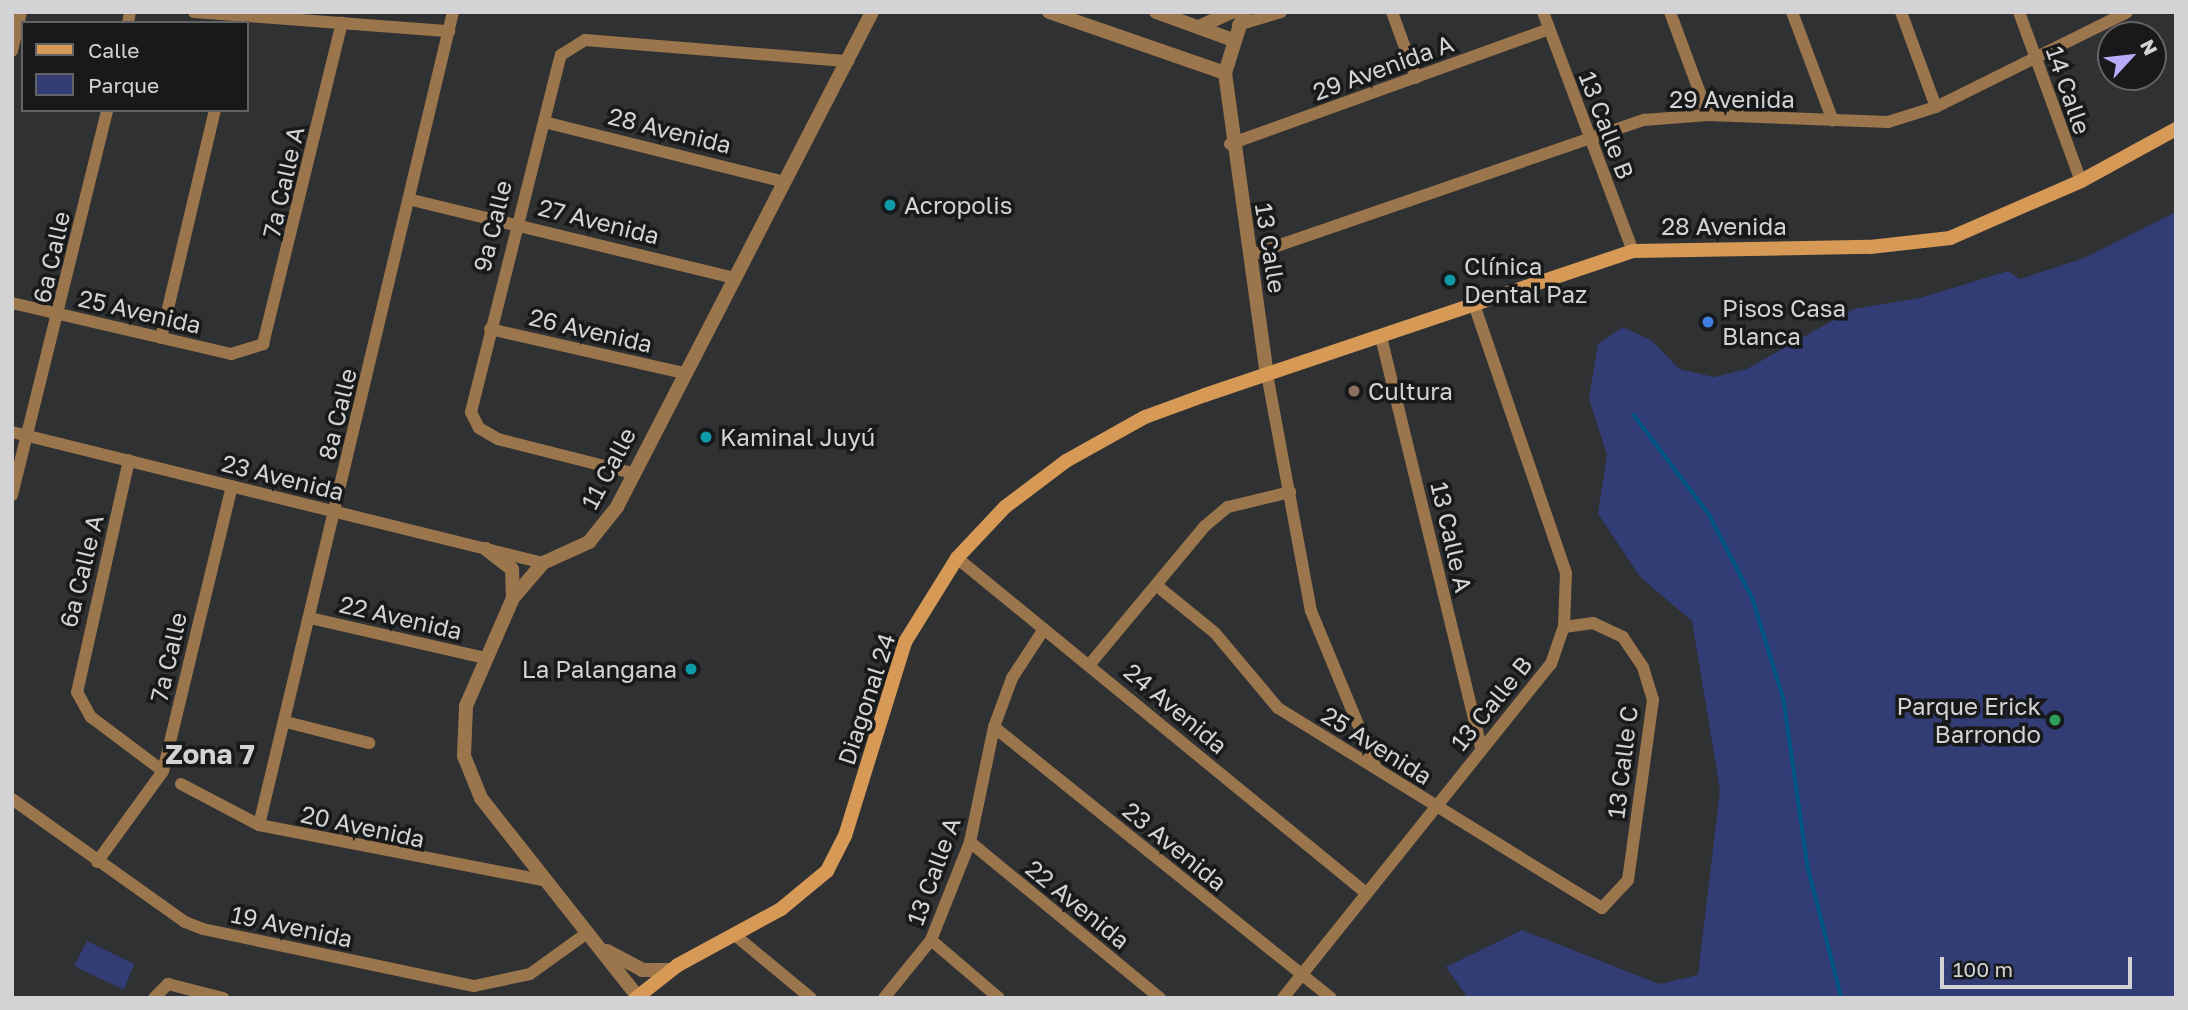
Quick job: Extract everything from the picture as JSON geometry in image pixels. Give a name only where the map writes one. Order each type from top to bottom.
[{"type":"main road","name":"28 Avenida","points":[[1267,374],[1633,251],[1870,247],[1951,239],[2081,181],[2176,129]]},
{"type":"main road","name":"Diagonal 24","points":[[637,997],[670,970],[736,936],[827,871],[848,826],[905,642],[957,558],[1005,507],[1066,460],[1145,417],[1267,374]]},
{"type":"street","points":[[12,51],[21,12]]},
{"type":"street","points":[[194,12],[237,19],[449,31]]},
{"type":"street","name":"8a Calle","points":[[259,825],[412,200],[453,12]]},
{"type":"street","name":"11 Calle","points":[[637,997],[481,798],[467,766],[463,719],[484,658],[513,598],[544,563],[589,542],[632,473],[872,12]]},
{"type":"street","points":[[1049,12],[1225,73]]},
{"type":"street","points":[[1156,12],[1233,40]]},
{"type":"street","points":[[1195,24],[1210,12]]},
{"type":"street","points":[[1195,24],[1281,12]]},
{"type":"street","points":[[1392,12],[1416,78]]},
{"type":"street","name":"13 Calle B","points":[[1543,12],[1586,136],[1633,251]]},
{"type":"street","points":[[1670,12],[1709,115]]},
{"type":"street","points":[[1792,12],[1833,121]]},
{"type":"street","points":[[1901,12],[1936,107]]},
{"type":"street","name":"14 Calle","points":[[2019,12],[2081,181]]},
{"type":"street","name":"29 Avenida","points":[[1251,255],[1586,136],[1644,120],[1709,115],[1888,121],[1936,107],[2127,12]]},
{"type":"street","name":"13 Calle","points":[[1238,16],[1225,73],[1230,144],[1251,255],[1267,374],[1311,611],[1376,768]]},
{"type":"street","name":"7a Calle A","points":[[258,348],[271,325],[342,23]]},
{"type":"street","name":"29 Avenida A","points":[[1230,144],[1549,29]]},
{"type":"street","name":"9a Calle","points":[[632,473],[498,439],[476,424],[471,406],[515,222],[544,122],[558,61],[572,44],[590,41],[848,61]]},
{"type":"street","name":"6a Calle","points":[[12,495],[107,112]]},
{"type":"street","points":[[161,338],[215,112]]},
{"type":"street","name":"28 Avenida","points":[[544,122],[784,182]]},
{"type":"street","name":"27 Avenida","points":[[412,200],[515,222],[734,278]]},
{"type":"street","name":"25 Avenida","points":[[12,303],[231,354],[258,348]]},
{"type":"street","name":"13 Calle B","points":[[1283,998],[1481,747],[1551,664],[1564,627],[1566,573],[1474,305]]},
{"type":"street","name":"26 Avenida","points":[[490,329],[683,373]]},
{"type":"street","name":"13 Calle A","points":[[1381,337],[1481,747]]},
{"type":"street","name":"23 Avenida","points":[[12,432],[544,563]]},
{"type":"street","name":"6a Calle A","points":[[129,460],[76,692],[91,717],[163,771]]},
{"type":"street","name":"7a Calle","points":[[97,862],[163,771],[232,485]]},
{"type":"street","points":[[1090,664],[1156,585],[1228,507],[1290,492]]},
{"type":"street","points":[[486,549],[512,569],[513,598]]},
{"type":"street","name":"24 Avenida","points":[[957,558],[1042,632],[1090,664],[1366,894]]},
{"type":"street","name":"25 Avenida","points":[[1156,585],[1215,633],[1278,708],[1602,908]]},
{"type":"street","name":"22 Avenida","points":[[310,618],[484,658]]},
{"type":"street","name":"13 Calle C","points":[[1564,627],[1594,622],[1623,637],[1643,667],[1653,700],[1628,880],[1602,908]]},
{"type":"street","name":"13 Calle A","points":[[884,998],[930,940],[970,842],[993,727],[1012,678],[1042,632]]},
{"type":"street","points":[[286,722],[369,743]]},
{"type":"street","name":"23 Avenida","points":[[993,727],[1331,998]]},
{"type":"street","name":"20 Avenida","points":[[181,784],[259,825],[546,881]]},
{"type":"street","name":"19 Avenida","points":[[12,799],[97,862],[191,925],[467,985],[530,974],[591,937]]},
{"type":"street","name":"22 Avenida","points":[[970,842],[1160,998]]},
{"type":"street","points":[[736,936],[811,998]]},
{"type":"street","name":"11 Calle","points":[[591,937],[642,970],[670,970]]},
{"type":"street","points":[[930,940],[999,998]]},
{"type":"street","points":[[154,998],[164,985],[223,998]]},
{"type":"green space","name":"Parque Erick Barrondo","points":[[2176,212],[2176,998],[1468,998],[1446,967],[1522,930],[1659,984],[1698,975],[1720,790],[1692,621],[1640,577],[1598,514],[1607,455],[1589,399],[1598,344],[1623,327],[1652,341],[1679,369],[1714,377],[1747,369],[1853,309],[1920,298],[2008,271],[2020,279],[2084,258]]},
{"type":"green space","points":[[87,941],[134,964],[124,990],[74,966]]},
{"type":"waterway","points":[[1634,415],[1709,514],[1753,599],[1784,700],[1808,867],[1842,998]]},
{"type":"place","name":"Acropolis","points":[[890,205]]},
{"type":"place","name":"Clínica Dental Paz","points":[[1450,280]]},
{"type":"place","name":"Pisos Casa Blanca","points":[[1708,322]]},
{"type":"place","name":"Cultura","points":[[1354,391]]},
{"type":"place","name":"Kaminal Juyú","points":[[706,437]]},
{"type":"place","name":"La Palangana","points":[[691,669]]},
{"type":"place","name":"Parque Erick Barrondo","points":[[2055,720]]},
{"type":"district","name":"Zona 7","points":[[210,754]]}]
